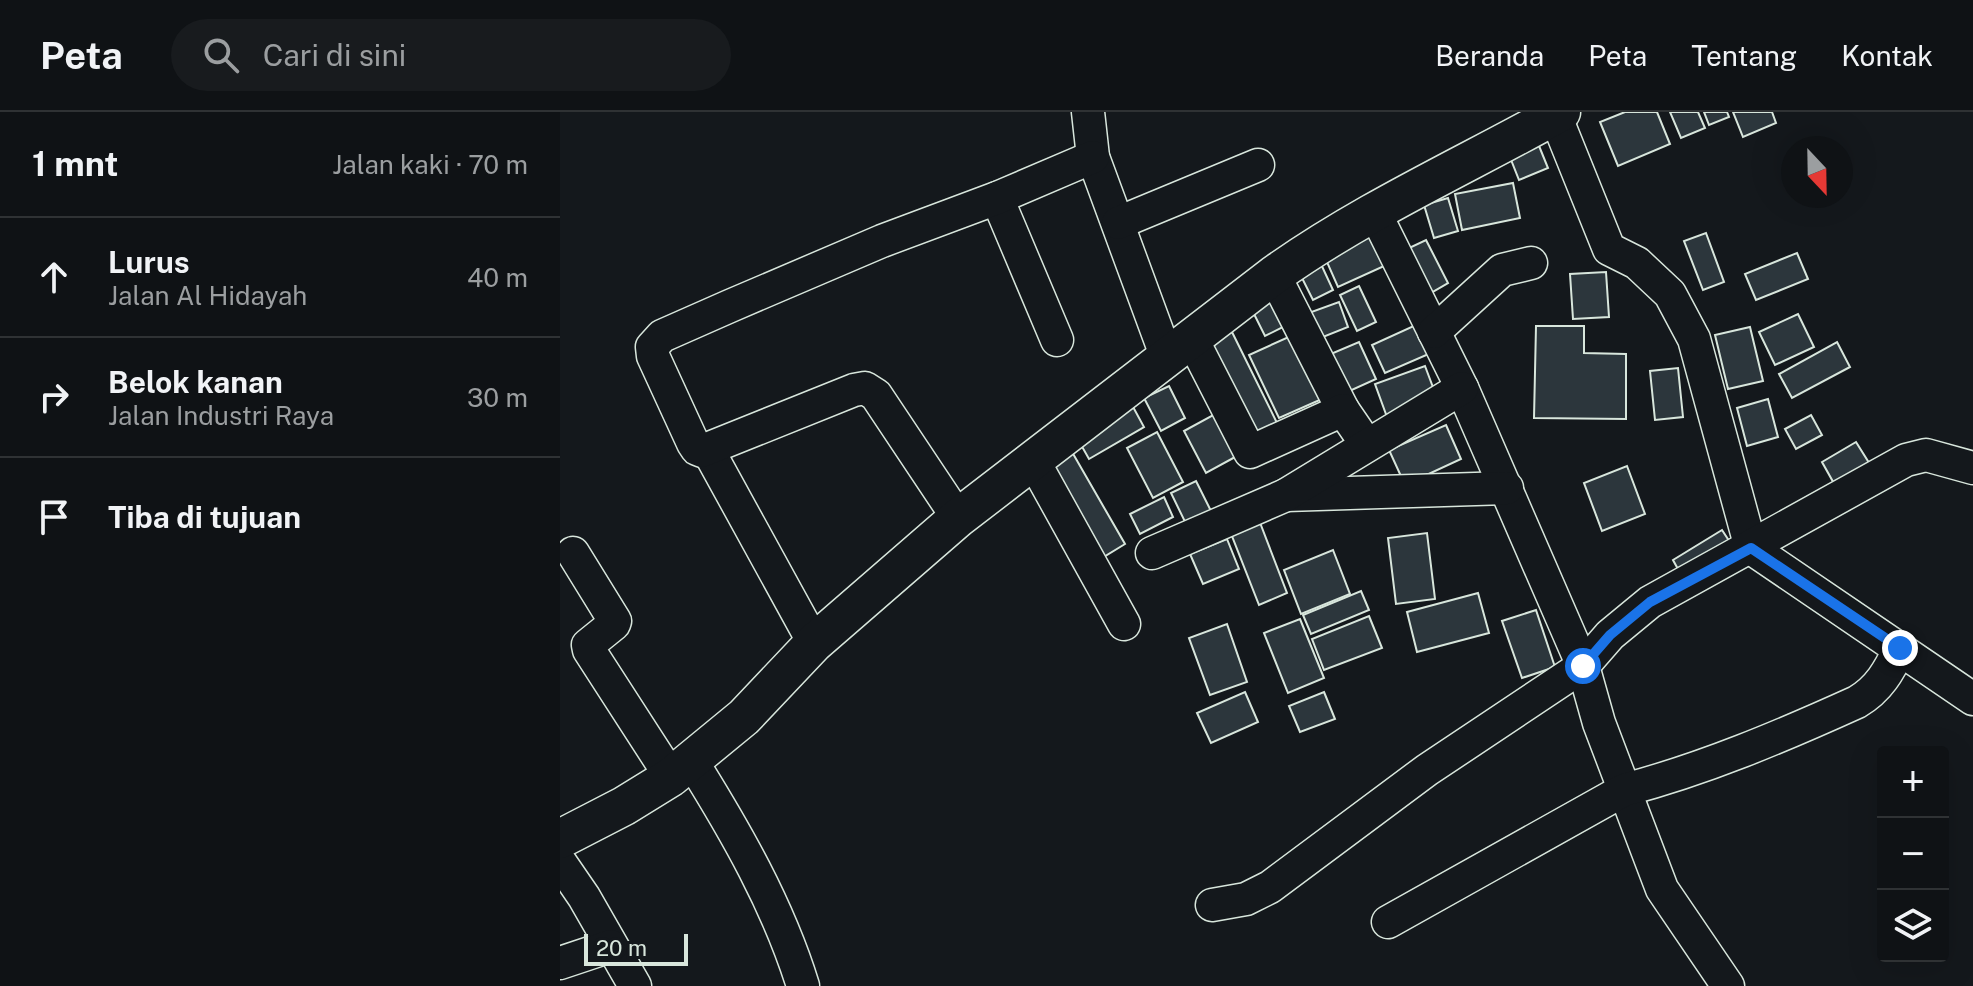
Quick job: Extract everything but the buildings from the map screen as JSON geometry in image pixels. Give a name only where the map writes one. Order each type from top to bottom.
[{"type":"street","points":[[1088,112],[1093,157],[1118,223],[1180,349],[1250,452],[1343,410]]},
{"type":"street","points":[[560,839],[624,806],[681,769],[744,717],[814,643],[958,518],[1274,275],[1321,241],[1558,114],[1609,249],[1637,263],[1670,294],[1694,339],[1751,548],[1973,699]]},
{"type":"street","points":[[958,518],[876,395],[865,388],[708,450],[697,449],[653,356],[652,347],[656,341],[882,241],[997,198],[1093,157]]},
{"type":"street","points":[[1118,223],[1258,165]]},
{"type":"street","points":[[997,198],[1057,340]]},
{"type":"street","points":[[1374,211],[1462,388],[1583,666],[1599,723],[1662,889],[1728,986]]},
{"type":"street","points":[[1434,332],[1502,270],[1531,263]]},
{"type":"street","points":[[1274,275],[1343,410],[1367,445]]},
{"type":"street","points":[[1152,553],[1286,495],[1462,388]]},
{"type":"street","points":[[708,450],[814,643]]},
{"type":"street","points":[[1212,905],[1246,899],[1270,887],[1427,770],[1583,666],[1610,635],[1650,602],[1916,457],[1926,455],[1973,468]]},
{"type":"street","points":[[1033,460],[1124,624]]},
{"type":"street","points":[[1286,495],[1507,488]]},
{"type":"street","points":[[573,553],[615,621],[588,645],[589,650],[742,842],[766,890],[803,986]]},
{"type":"street","points":[[1388,922],[1624,790],[1662,780],[1745,749],[1857,702],[1886,675],[1900,648]]},
{"type":"street","points":[[560,862],[635,986]]},
{"type":"street","points":[[560,963],[611,946]]},
{"type":"route","points":[[1583,666],[1610,635],[1650,602],[1751,548],[1900,648]]}]
